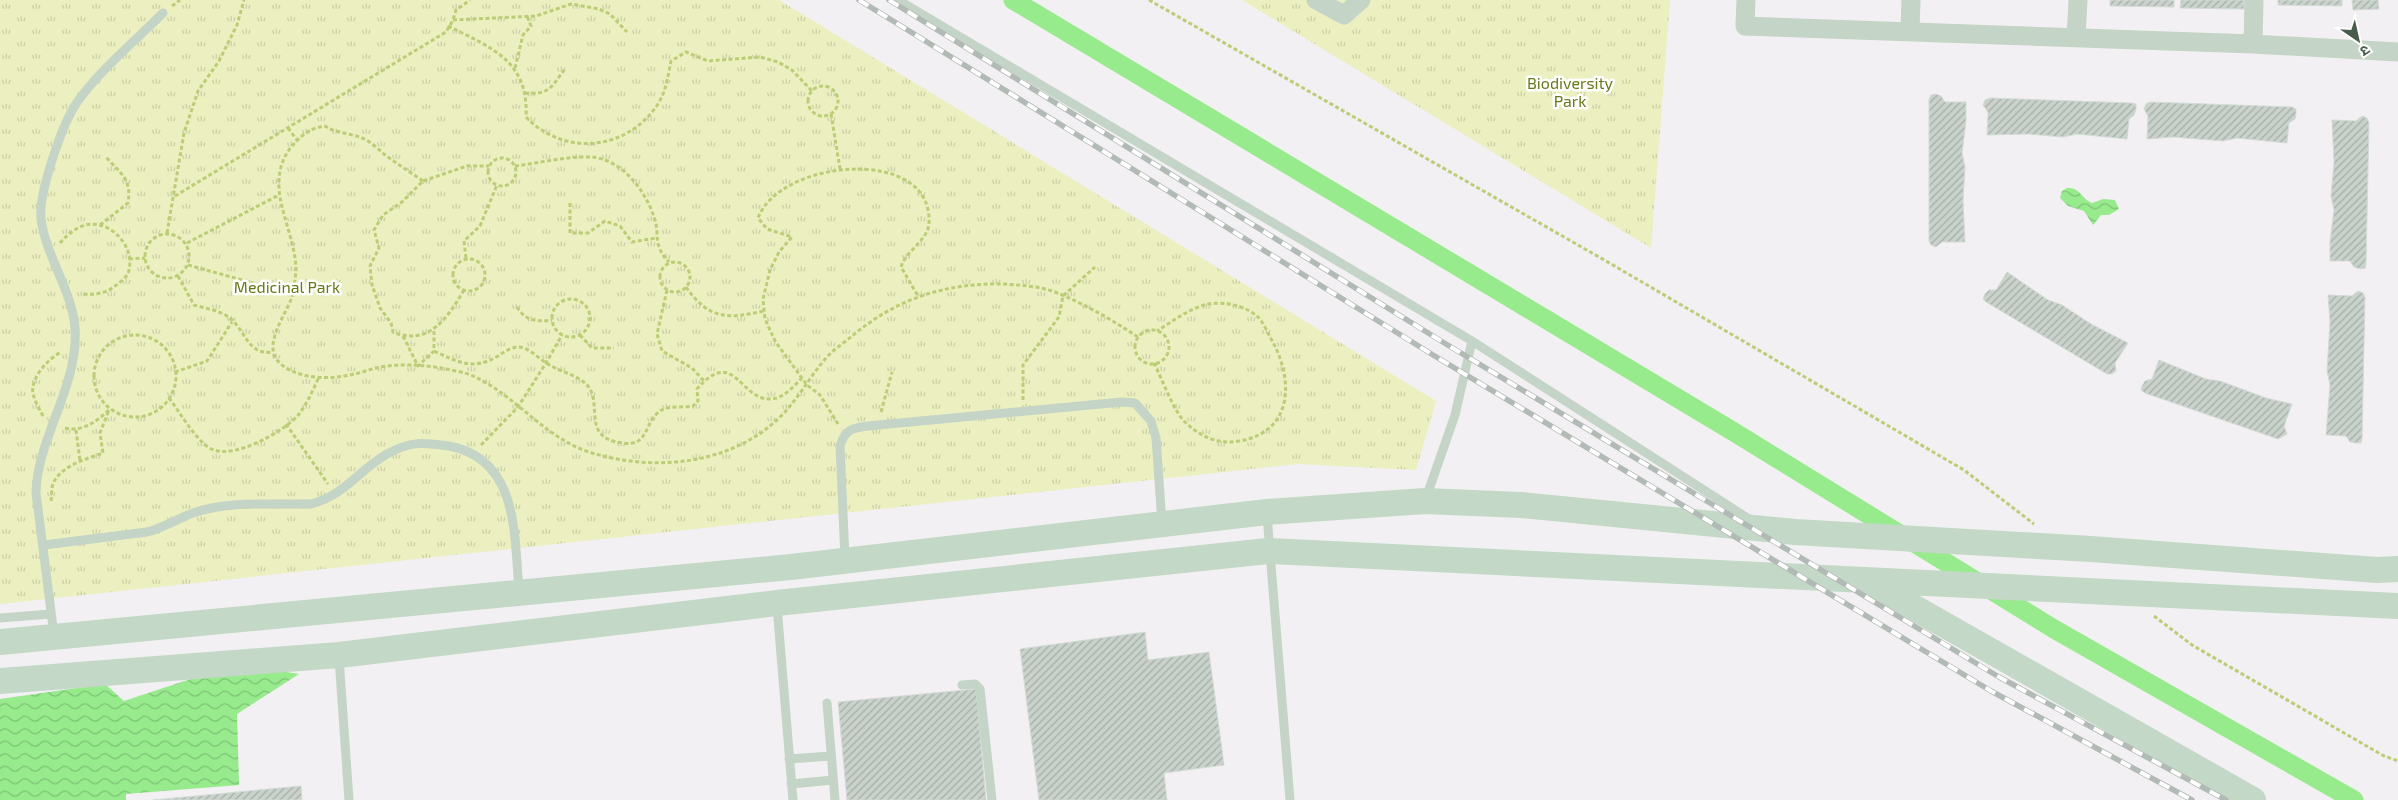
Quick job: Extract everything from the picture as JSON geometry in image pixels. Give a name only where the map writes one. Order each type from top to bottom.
[{"type":"street","points":[[1316,0],[1344,15],[1361,0]]},
{"type":"street","points":[[1746,0],[1745,26],[2253,44],[2398,52]]},
{"type":"street","points":[[1910,32],[1911,0]]},
{"type":"street","points":[[2076,38],[2078,0]]},
{"type":"street","points":[[2253,44],[2254,0]]},
{"type":"street","points":[[0,642],[53,626],[520,593],[845,561],[1266,512],[1425,501],[1521,505],[1795,532],[2091,548],[2388,570],[2387,605],[2147,603],[1873,579],[1268,551],[776,604],[339,655],[0,681]]},
{"type":"street","points":[[1873,579],[2253,800]]},
{"type":"lane","points":[[898,0],[1472,341],[1764,529]]},
{"type":"lane","points":[[0,618],[53,626],[36,493],[36,476],[67,384],[75,328],[41,218],[42,194],[49,168],[77,102],[163,13]]},
{"type":"lane","points":[[1425,501],[1455,415],[1472,341]]},
{"type":"lane","points":[[845,561],[839,472],[840,446],[844,435],[851,428],[1122,402],[1135,403],[1152,421],[1156,438],[1162,524]]},
{"type":"lane","points":[[44,545],[147,532],[162,528],[193,513],[215,508],[311,504],[335,494],[385,455],[408,444],[424,442],[456,448],[473,454],[488,464],[499,478],[507,496],[512,515],[520,593]]},
{"type":"lane","points":[[1266,512],[1290,800]]},
{"type":"lane","points":[[776,604],[793,800]]},
{"type":"lane","points":[[339,655],[349,800]]},
{"type":"lane","points":[[962,685],[975,684],[980,689],[992,800]]},
{"type":"lane","points":[[826,703],[835,800]]},
{"type":"lane","points":[[789,759],[831,756]]},
{"type":"lane","points":[[792,784],[833,780]]},
{"type":"path","points":[[167,233],[186,125],[198,91],[218,61],[237,25],[244,0]]},
{"type":"path","points":[[175,196],[446,32],[456,10],[470,0]]},
{"type":"path","points":[[1149,0],[1614,266],[1964,470],[2042,530]]},
{"type":"path","points":[[453,20],[536,16],[572,4],[610,14],[627,32]]},
{"type":"path","points":[[515,69],[523,35],[531,26],[527,16]]},
{"type":"path","points":[[448,26],[499,52],[515,69],[525,93],[526,117],[536,127],[567,142],[584,145],[606,142],[624,136],[643,122],[658,104],[667,83],[670,60],[686,52],[708,61],[760,57],[778,62],[792,70],[812,91]]},
{"type":"path","points":[[525,93],[539,94],[548,91],[565,68]]},
{"type":"path","points":[[821,86],[834,92],[837,106],[831,114],[822,116],[813,113],[808,99],[812,91],[821,86]]},
{"type":"path","points":[[831,114],[840,169]]},
{"type":"path","points":[[423,181],[363,138],[344,134],[323,126],[310,130],[297,140],[286,154],[279,169],[279,195],[293,246],[296,269],[293,294],[274,338],[273,352],[278,360],[289,370],[319,376],[351,375],[382,366],[418,366],[470,374],[491,386],[552,435],[582,450],[617,460],[649,464],[687,462],[748,442],[778,420],[827,357],[863,326],[892,308],[918,296],[951,287],[982,284],[1032,286],[1064,296],[1105,316],[1138,337]]},
{"type":"path","points":[[288,128],[297,140]]},
{"type":"path","points":[[100,225],[128,203],[130,188],[127,180],[106,157]]},
{"type":"path","points":[[515,166],[566,158],[592,157],[613,164],[631,177],[644,193],[656,220],[656,238],[660,252],[669,262]]},
{"type":"path","points":[[464,290],[446,319],[434,330],[420,335],[403,336],[393,332],[391,323],[380,308],[372,285],[370,266],[379,248],[374,230],[383,215],[402,202],[423,181],[467,166],[489,166],[500,158],[509,159],[515,166],[514,180],[506,185],[497,185],[488,175],[489,166]]},
{"type":"path","points":[[844,435],[820,395],[807,385],[775,341],[765,319],[764,299],[770,270],[779,252],[792,237],[767,229],[758,218],[762,208],[772,197],[800,179],[840,169],[880,170],[912,184],[927,206],[928,231],[908,252],[901,267],[918,296]]},
{"type":"path","points":[[466,258],[464,241],[480,226],[497,185]]},
{"type":"path","points":[[186,244],[279,195]]},
{"type":"path","points":[[570,203],[570,233],[588,233],[605,221],[614,222],[620,226],[632,242],[656,238]]},
{"type":"path","points":[[51,253],[69,234],[85,225],[100,225],[113,230],[129,252],[129,270],[123,280],[110,290],[94,296],[77,294],[60,279]]},
{"type":"path","points":[[167,233],[181,238],[186,244],[190,258],[188,265],[178,276],[171,278],[157,276],[151,271],[144,258],[148,244],[153,238],[167,233]]},
{"type":"path","points":[[129,259],[144,258]]},
{"type":"path","points":[[466,258],[476,260],[484,267],[486,273],[483,283],[480,287],[470,291],[464,290],[456,284],[453,274],[456,264],[466,258]]},
{"type":"path","points":[[669,262],[679,262],[687,268],[690,277],[686,287],[677,292],[667,290],[660,283],[661,268],[669,262]]},
{"type":"path","points":[[188,265],[293,294]]},
{"type":"path","points":[[1023,411],[1023,365],[1059,317],[1064,296],[1095,267]]},
{"type":"path","points":[[178,276],[194,305],[228,316],[256,350],[262,354],[273,352]]},
{"type":"path","points":[[686,287],[696,302],[709,311],[723,316],[764,311]]},
{"type":"path","points":[[667,290],[657,334],[662,351],[692,368],[704,381]]},
{"type":"path","points":[[570,299],[582,303],[589,313],[590,319],[585,331],[580,334],[574,337],[562,335],[553,326],[552,320],[555,308],[564,300],[570,299]]},
{"type":"path","points":[[1154,363],[1183,420],[1211,441],[1230,443],[1252,439],[1270,428],[1282,410],[1287,392],[1286,374],[1278,350],[1259,318],[1232,304],[1208,304],[1186,313],[1158,331],[1147,331],[1138,337],[1135,347],[1139,357],[1148,363],[1154,363],[1164,358],[1169,348],[1166,337],[1158,331]]},
{"type":"path","points":[[517,306],[530,320],[552,320]]},
{"type":"path","points":[[176,372],[207,362],[232,322]]},
{"type":"path","points":[[418,366],[434,350],[434,330]]},
{"type":"path","points":[[580,334],[592,348],[603,350],[614,348]]},
{"type":"path","points":[[473,454],[518,407],[562,335]]},
{"type":"path","points":[[127,336],[141,336],[154,340],[168,354],[176,372],[174,386],[169,398],[160,408],[148,415],[135,417],[122,415],[110,409],[98,393],[93,374],[100,355],[114,341],[127,336]]},
{"type":"path","points":[[403,336],[418,366]]},
{"type":"path","points":[[73,345],[55,356],[43,367],[33,392],[46,422],[76,430],[96,422],[110,409]]},
{"type":"path","points":[[434,350],[462,364],[486,363],[507,350],[519,347],[529,351],[546,363],[584,382],[590,389],[594,401],[593,416],[596,426],[603,436],[625,444],[636,442],[646,434],[652,420],[660,411],[668,408],[693,406],[698,401],[697,389],[704,381],[714,375],[726,372],[737,377],[758,397],[770,399],[787,393],[802,378]]},
{"type":"path","points":[[877,425],[892,372]]},
{"type":"path","points":[[169,398],[200,440],[214,450],[235,450],[256,444],[298,415],[310,397],[319,376]]},
{"type":"path","points":[[51,506],[53,484],[63,472],[80,461],[103,452],[100,433],[110,409]]},
{"type":"path","points":[[286,424],[335,494]]},
{"type":"path","points":[[76,430],[80,461]]},
{"type":"path","points":[[2147,603],[2192,644],[2384,756],[2398,762]]},
{"type":"green space","name":"Medicinal Park","points":[[0,0],[779,0],[1436,401],[1416,470],[1298,464],[0,604]]},
{"type":"green space","name":"Biodiversity Park","points":[[1242,0],[1670,0],[1651,248]]},
{"type":"water","points":[[2067,188],[2075,189],[2092,203],[2103,199],[2115,200],[2119,209],[2109,215],[2101,215],[2093,225],[2084,211],[2068,206],[2060,198],[2062,191]]},
{"type":"water","points":[[236,664],[299,674],[237,714],[239,785],[126,794],[126,800],[0,800],[0,699],[105,684],[124,701]]},
{"type":"building","points":[[2110,0],[2174,0],[2174,7],[2110,6]]},
{"type":"building","points":[[2181,0],[2244,0],[2244,9],[2180,8]]},
{"type":"building","points":[[2278,0],[2342,0],[2342,6],[2278,5]]},
{"type":"building","points":[[2352,0],[2378,0],[2379,9],[2353,10]]},
{"type":"building","points":[[1931,95],[1941,96],[1945,102],[1966,102],[1966,121],[1962,153],[1965,167],[1963,201],[1965,242],[1942,242],[1936,247],[1931,245],[1929,241],[1929,99]]},
{"type":"building","points":[[1990,98],[2131,103],[2136,104],[2136,109],[2134,115],[2129,119],[2127,139],[2077,134],[2063,137],[2028,134],[1987,135],[1988,112],[1983,105],[1985,100]]},
{"type":"building","points":[[2150,102],[2292,107],[2296,109],[2296,114],[2295,119],[2289,123],[2287,143],[2237,138],[2223,141],[2173,137],[2147,139],[2148,116],[2144,109],[2146,104]]},
{"type":"building","points":[[2362,116],[2367,118],[2369,123],[2366,264],[2365,268],[2360,269],[2354,267],[2350,261],[2330,261],[2330,242],[2334,210],[2331,196],[2334,162],[2332,120],[2356,121]]},
{"type":"building","points":[[2007,272],[2048,300],[2062,305],[2091,324],[2128,343],[2115,363],[2116,371],[2112,374],[2107,374],[1986,302],[1983,299],[1985,294],[1989,290],[1996,290]]},
{"type":"building","points":[[2358,291],[2363,293],[2365,297],[2361,443],[2350,442],[2346,436],[2326,435],[2330,385],[2327,371],[2330,322],[2328,295],[2352,296]]},
{"type":"building","points":[[2159,360],[2206,379],[2220,381],[2266,398],[2292,404],[2284,426],[2287,434],[2278,439],[2145,393],[2141,390],[2142,386],[2145,381],[2152,379]]},
{"type":"building","points":[[1145,632],[1148,660],[1209,652],[1224,765],[1164,773],[1167,800],[1039,800],[1020,649]]},
{"type":"building","points":[[976,689],[986,800],[847,800],[838,702]]},
{"type":"building","points":[[301,786],[302,800],[153,800]]},
{"type":"waterway","points":[[1013,0],[1734,432],[2054,629],[2354,800]]},
{"type":"railway","points":[[859,0],[1438,358],[1991,691],[2192,800]]},
{"type":"railway","points":[[889,0],[1446,344],[1999,677],[2226,800]]}]
